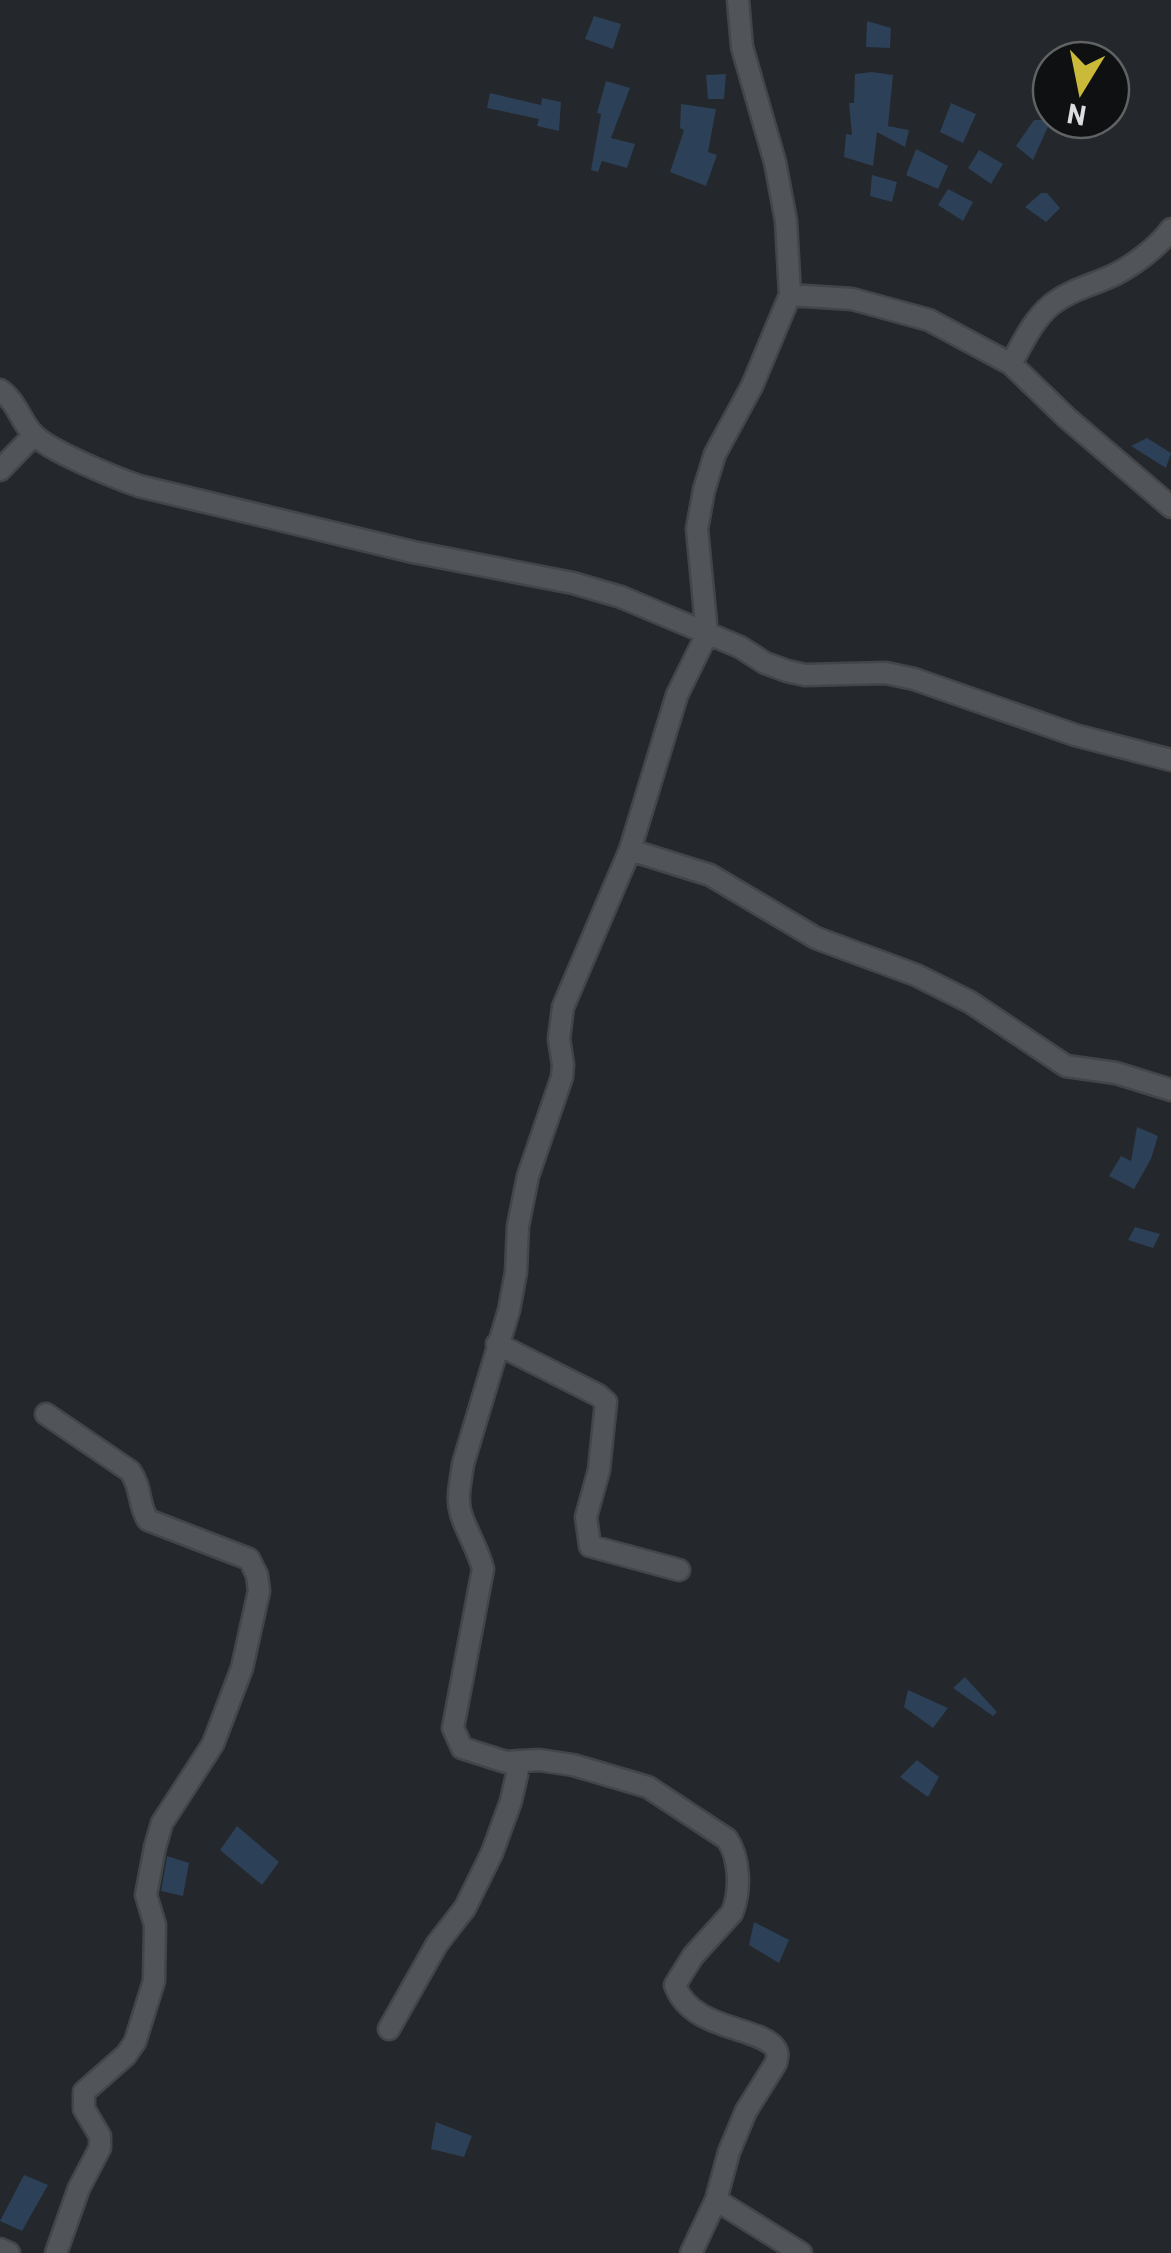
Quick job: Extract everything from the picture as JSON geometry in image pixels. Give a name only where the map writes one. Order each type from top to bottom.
[{"type":"street","points":[[691,2253],[716,2200],[729,2152],[746,2111],[778,2055],[772,2044],[704,2016],[686,2003],[675,1985],[693,1956],[736,1905],[736,1852],[727,1839],[648,1786],[573,1764],[506,1762],[462,1748],[453,1728],[484,1569],[478,1546],[461,1514],[459,1490],[463,1464],[509,1310],[528,1176],[562,1077],[559,1020],[630,850],[678,696],[707,634],[697,529],[704,490],[715,454],[752,386],[790,295],[786,220],[775,162],[742,47],[738,0]]},
{"type":"street","points":[[1012,364],[1048,307],[1073,290],[1118,273],[1162,241],[1171,229]]},
{"type":"street","points":[[790,295],[852,299],[929,320],[1012,364],[1067,418],[1171,507]]},
{"type":"street","points":[[0,390],[18,408],[34,435],[99,472],[140,486],[413,552],[622,596],[788,672],[886,673],[914,679],[1075,735],[1171,760]]},
{"type":"street","points":[[0,470],[34,435]]},
{"type":"street","points":[[630,850],[710,875],[816,938],[916,975],[970,1002],[1066,1066],[1116,1073],[1171,1090]]},
{"type":"street","points":[[497,1344],[598,1394],[606,1402],[599,1470],[586,1517],[590,1546],[679,1570]]},
{"type":"street","points":[[46,1414],[130,1472],[137,1480],[148,1520],[249,1559],[260,1591],[242,1668],[213,1744],[162,1822],[146,1896],[155,1924],[154,1981],[126,2055],[84,2092],[84,2109],[100,2136],[100,2148],[79,2188],[56,2253]]},
{"type":"street","points":[[389,2028],[437,1944],[465,1908],[511,1801],[520,1761]]},
{"type":"street","points":[[716,2200],[801,2253]]},
{"type":"street","points":[[0,2250],[9,2253]]},
{"type":"building","points":[[594,16],[621,24],[613,49],[585,39]]},
{"type":"building","points":[[867,21],[891,28],[890,48],[866,47]]},
{"type":"building","points":[[726,74],[724,99],[708,99],[706,75]]},
{"type":"building","points":[[855,74],[893,75],[888,126],[909,130],[905,147],[877,132],[873,166],[844,157],[846,134],[852,135],[849,103],[854,103]]},
{"type":"building","points":[[606,81],[630,88],[611,138],[635,144],[627,168],[602,161],[598,172],[591,170],[601,114],[597,113]]},
{"type":"building","points":[[490,93],[541,105],[542,98],[561,102],[559,131],[537,126],[539,119],[487,108]]},
{"type":"building","points":[[951,103],[976,114],[963,143],[940,132]]},
{"type":"building","points":[[681,104],[716,109],[708,152],[717,155],[706,186],[670,172],[684,130],[680,128]]},
{"type":"building","points":[[1031,124],[1031,140],[1042,140],[1033,160],[1016,146]]},
{"type":"building","points":[[916,149],[948,166],[938,189],[906,175]]},
{"type":"building","points":[[979,150],[1003,164],[991,184],[968,168]]},
{"type":"building","points":[[872,175],[897,182],[892,202],[870,196]]},
{"type":"building","points":[[948,189],[973,202],[963,221],[938,205]]},
{"type":"building","points":[[1041,193],[1047,193],[1060,208],[1046,222],[1025,207]]},
{"type":"building","points":[[1147,438],[1171,453],[1166,468],[1131,446]]},
{"type":"building","points":[[1137,1127],[1158,1136],[1151,1159],[1134,1189],[1109,1176],[1121,1156],[1131,1161]]},
{"type":"building","points":[[1135,1227],[1160,1234],[1153,1248],[1128,1240]]},
{"type":"building","points":[[965,1677],[997,1712],[993,1716],[953,1688]]},
{"type":"building","points":[[908,1690],[948,1708],[933,1728],[904,1707]]},
{"type":"building","points":[[917,1760],[939,1777],[928,1797],[900,1777]]},
{"type":"building","points":[[237,1826],[279,1862],[262,1885],[220,1850]]},
{"type":"building","points":[[167,1856],[189,1863],[183,1896],[161,1891]]},
{"type":"building","points":[[754,1922],[789,1940],[779,1963],[749,1945]]},
{"type":"building","points":[[436,2122],[472,2136],[464,2157],[431,2149]]},
{"type":"building","points":[[24,2175],[48,2185],[22,2231],[0,2221]]}]
